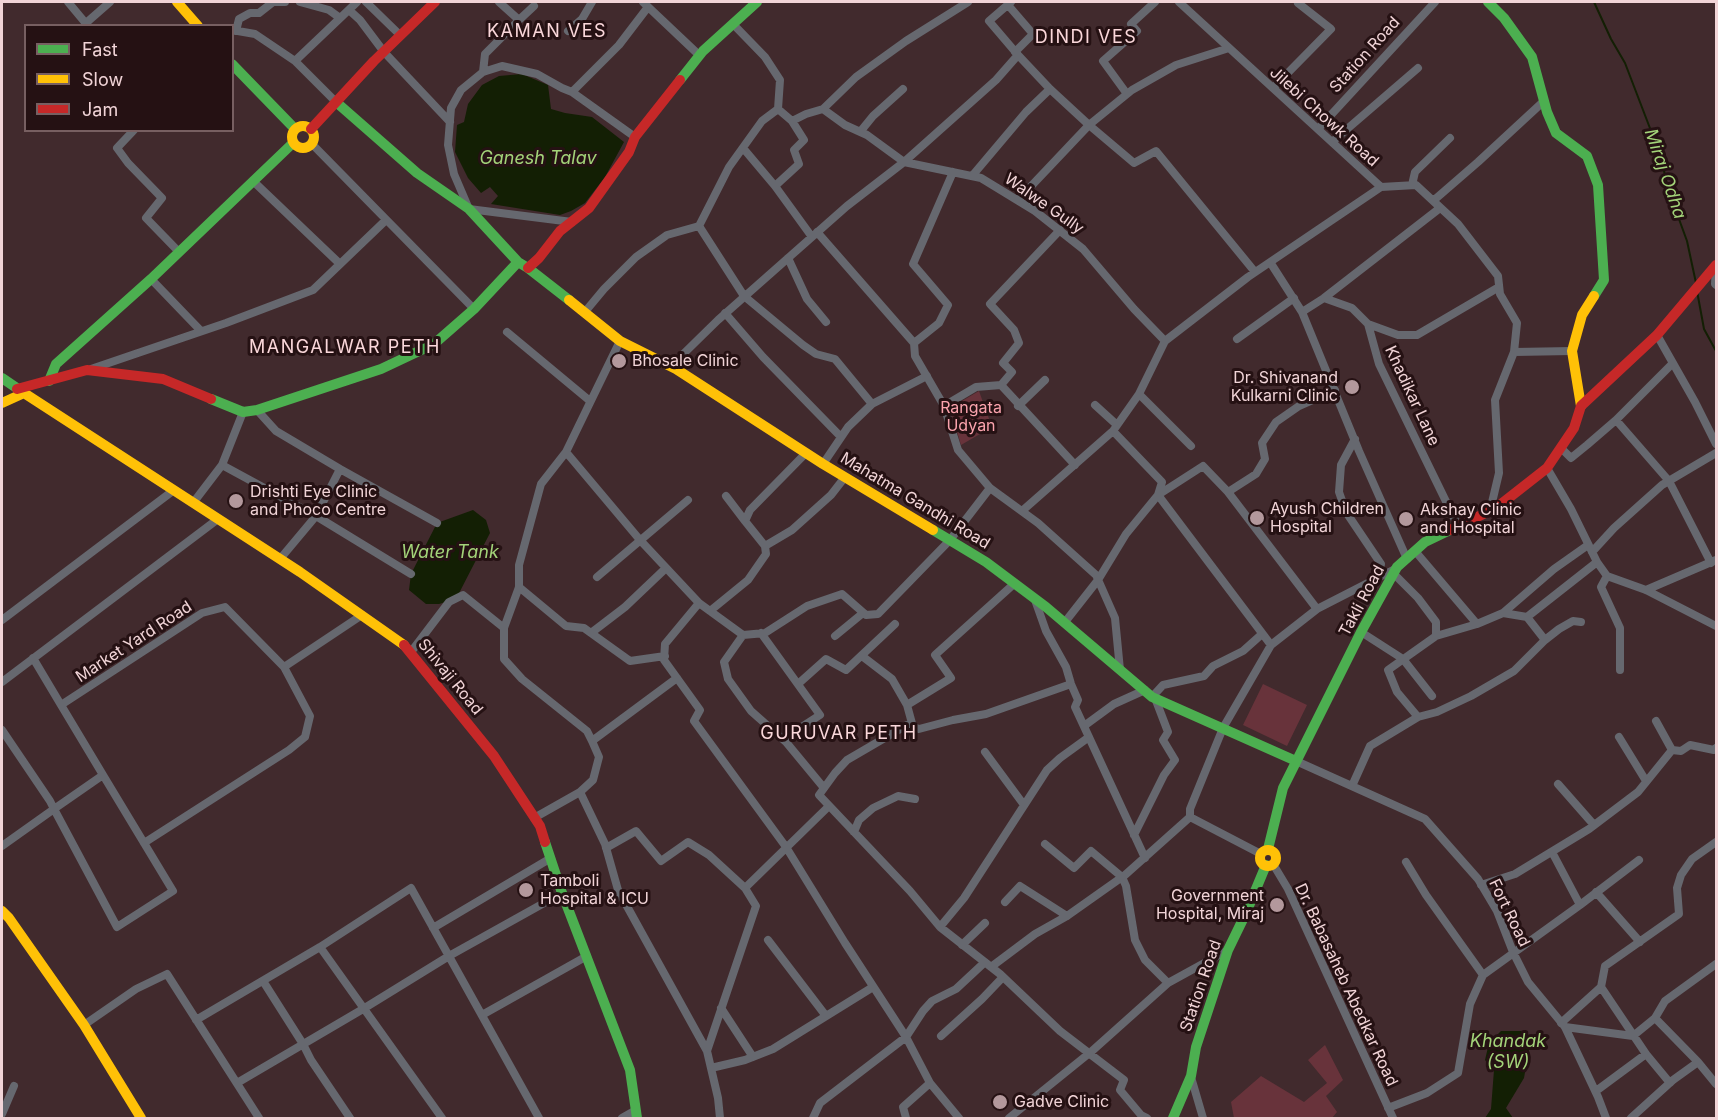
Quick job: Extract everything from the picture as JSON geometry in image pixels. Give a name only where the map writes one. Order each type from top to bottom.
[{"type":"main road","points":[[177,2],[196,24]]},
{"type":"main road","points":[[311,129],[400,35],[435,2]]},
{"type":"main road","points":[[1488,2],[1504,18],[1532,57],[1544,101],[1556,133],[1587,156],[1598,185],[1604,280],[1582,315],[1572,351],[1581,406]]},
{"type":"main road","points":[[2,395],[87,370],[164,379],[243,412],[257,410],[381,369],[434,344],[523,265],[539,258],[560,231],[589,208],[629,152],[635,136],[699,56],[733,24],[749,4]]},
{"type":"main road","points":[[234,66],[295,129]]},
{"type":"main road","name":"Mahatma Gandhi Road","points":[[336,102],[417,173],[470,208],[523,265],[620,341],[671,366],[823,464],[986,562],[1065,622],[1151,695],[1296,761]]},
{"type":"main road","points":[[305,126],[311,129],[314,136],[312,144],[303,148],[296,146],[292,136],[295,129],[305,126]]},
{"type":"main road","points":[[49,381],[56,364],[151,279],[294,143]]},
{"type":"main road","name":"Takli Road","points":[[1265,852],[1283,788],[1361,632],[1396,570],[1425,542],[1496,508],[1547,468],[1574,428],[1581,406],[1657,335],[1713,268]]},
{"type":"main road","name":"Shivaji Road","points":[[2,378],[280,559],[362,615],[411,652],[494,756],[540,826],[562,893],[630,1070],[636,1114]]},
{"type":"main road","points":[[2,403],[21,391]]},
{"type":"main road","points":[[1265,852],[1261,861],[1270,865]]},
{"type":"main road","name":"Station Road","points":[[1173,1119],[1191,1076],[1196,1047],[1228,950],[1270,865]]},
{"type":"main road","points":[[2,911],[84,1024],[141,1119]]},
{"type":"street","points":[[68,2],[87,24],[110,2]]},
{"type":"street","points":[[285,2],[273,2],[259,13],[250,13],[239,19],[234,31],[255,34],[295,61],[336,102]]},
{"type":"street","points":[[301,2],[329,10],[340,18]]},
{"type":"street","points":[[295,61],[357,2]]},
{"type":"street","points":[[366,2],[400,35]]},
{"type":"street","points":[[499,2],[519,20]]},
{"type":"street","points":[[568,31],[582,19],[592,2]]},
{"type":"street","points":[[792,121],[824,109],[856,77],[906,41],[968,2]]},
{"type":"street","points":[[1127,94],[1103,61],[1137,31],[1131,24],[1155,2]]},
{"type":"street","points":[[1273,88],[1331,29],[1298,2]]},
{"type":"street","name":"Station Road","points":[[1318,129],[1436,2]]},
{"type":"street","points":[[483,72],[485,54],[534,3]]},
{"type":"street","points":[[671,366],[744,296],[847,206],[904,162],[996,80],[1016,53],[1033,34],[1010,3],[988,21],[1016,53],[1050,89],[1134,163],[1156,151],[1255,272]]},
{"type":"street","name":"Jilebi Chowk Road","points":[[1184,3],[1229,48],[1381,187],[1412,185]]},
{"type":"street","points":[[572,92],[619,45],[645,4],[699,56]]},
{"type":"street","points":[[349,10],[360,20],[384,52],[450,122]]},
{"type":"street","points":[[584,313],[636,257],[667,235],[699,226],[729,167],[762,121],[778,109],[780,80],[765,57],[733,24]]},
{"type":"street","points":[[1018,200],[1089,125],[1127,94],[1176,65],[1229,48]]},
{"type":"street","points":[[572,222],[470,208],[454,174],[448,145],[451,108],[461,90],[483,72],[502,66],[537,74],[572,92],[635,136]]},
{"type":"street","points":[[1332,142],[1418,68]]},
{"type":"street","points":[[860,132],[873,116],[903,89]]},
{"type":"street","points":[[972,176],[1026,112],[1050,89]]},
{"type":"street","points":[[1433,201],[1544,101]]},
{"type":"street","points":[[776,186],[799,164],[794,150],[804,140],[792,121],[778,109]]},
{"type":"street","points":[[824,109],[904,162]]},
{"type":"street","points":[[132,132],[117,148],[128,163],[162,198],[146,218],[179,252]]},
{"type":"street","points":[[1450,138],[1415,172],[1412,185],[1416,185],[1458,224],[1498,276],[1500,294],[1517,323],[1514,352],[1495,400],[1499,473],[1490,511]]},
{"type":"street","points":[[312,144],[474,309]]},
{"type":"street","points":[[743,148],[814,235],[914,343],[915,356],[944,406],[958,450],[990,488],[1038,523],[1096,575],[1115,618],[1120,670]]},
{"type":"street","name":"Walwe Gully","points":[[904,162],[981,178],[1035,211],[1083,249],[1134,309],[1166,341]]},
{"type":"street","points":[[914,343],[939,323],[948,305],[913,264],[953,172]]},
{"type":"street","points":[[254,181],[340,264]]},
{"type":"street","points":[[1022,511],[1115,428],[1139,394],[1166,341],[1255,272],[1381,187]]},
{"type":"street","points":[[440,189],[461,189]]},
{"type":"street","points":[[1302,312],[1440,208]]},
{"type":"street","points":[[87,370],[313,290],[386,220]]},
{"type":"street","points":[[699,226],[744,296],[803,345],[816,354],[835,359],[872,404]]},
{"type":"street","points":[[944,406],[976,387],[1001,385],[1011,372],[1003,363],[1019,343],[1014,330],[990,304],[1060,230]]},
{"type":"street","points":[[788,258],[807,299],[826,322]]},
{"type":"street","points":[[1270,262],[1302,312],[1355,439],[1411,555],[1477,624]]},
{"type":"street","points":[[1713,268],[1716,285]]},
{"type":"street","points":[[151,279],[201,331]]},
{"type":"street","points":[[1323,298],[1352,308],[1368,324],[1398,335],[1417,335],[1500,287]]},
{"type":"street","points":[[1237,339],[1294,298]]},
{"type":"street","points":[[726,313],[763,357],[841,436]]},
{"type":"street","name":"Khadikar Lane","points":[[1368,324],[1379,364],[1458,526]]},
{"type":"street","points":[[507,332],[590,401]]},
{"type":"street","points":[[1657,335],[1716,444]]},
{"type":"street","points":[[534,818],[580,792],[593,780],[598,757],[587,731],[522,679],[504,659],[504,628],[519,587],[519,565],[541,484],[566,452],[620,341]]},
{"type":"street","points":[[1514,352],[1572,351]]},
{"type":"street","points":[[1561,448],[1571,458],[1616,420],[1673,363]]},
{"type":"street","points":[[823,464],[848,427],[872,404],[927,376]]},
{"type":"street","points":[[1018,406],[1045,380]]},
{"type":"street","points":[[1001,385],[1075,465]]},
{"type":"street","points":[[1228,492],[1256,474],[1265,459],[1262,443],[1276,422],[1299,406],[1335,390]]},
{"type":"street","points":[[1139,394],[1191,446]]},
{"type":"street","points":[[1095,405],[1162,482],[1158,495]]},
{"type":"street","points":[[257,410],[276,431],[437,523]]},
{"type":"street","points":[[193,503],[222,465],[243,412]]},
{"type":"street","points":[[1616,420],[1669,481],[1714,562],[1646,590]]},
{"type":"street","points":[[1355,439],[1341,465],[1339,492],[1346,512],[1382,564],[1378,577]]},
{"type":"street","points":[[566,452],[640,540],[699,603],[742,635],[765,633],[807,606],[842,594],[866,615],[878,614],[950,540],[990,488]]},
{"type":"street","points":[[745,521],[750,510],[806,453]]},
{"type":"street","points":[[1418,717],[1396,692],[1388,670],[1436,636],[1477,624],[1503,613],[1554,569],[1590,549],[1662,485],[1716,453]]},
{"type":"street","points":[[222,465],[316,516],[411,574]]},
{"type":"street","points":[[1065,622],[1098,580],[1126,534],[1158,495],[1203,466],[1228,492],[1317,609]]},
{"type":"street","points":[[1547,468],[1597,562],[1607,576],[1646,590],[1716,626]]},
{"type":"street","points":[[280,559],[316,516],[340,469]]},
{"type":"street","points":[[765,546],[792,530],[831,495],[844,477]]},
{"type":"street","points":[[2,620],[174,490]]},
{"type":"street","points":[[1158,495],[1270,645]]},
{"type":"street","points":[[710,611],[748,580],[766,555],[765,546],[726,496]]},
{"type":"street","points":[[597,577],[688,500]]},
{"type":"street","points":[[2,682],[218,519]]},
{"type":"street","points":[[1527,617],[1597,562]]},
{"type":"street","points":[[591,633],[625,607],[666,568]]},
{"type":"street","points":[[813,1119],[820,1103],[906,1037],[932,1001],[956,988],[1035,934],[1067,916],[1122,877],[1190,817],[1190,809],[1223,728],[1270,645],[1317,609],[1396,570],[1436,622],[1436,636]]},
{"type":"street","points":[[1607,576],[1600,587],[1620,628],[1620,669]]},
{"type":"street","points":[[908,705],[951,678],[935,655],[1015,583]]},
{"type":"street","points":[[519,587],[566,626],[584,628],[630,661],[665,656]]},
{"type":"street","points":[[411,652],[449,602],[464,595],[504,628]]},
{"type":"street","points":[[1035,598],[1046,631],[1066,667],[1078,700],[1075,707],[1144,858]]},
{"type":"street","points":[[699,603],[665,644],[664,660],[700,710],[694,721],[786,847],[906,1037],[930,1083],[958,1119]]},
{"type":"street","name":"Market Yard Road","points":[[61,705],[202,613],[225,607],[284,667]]},
{"type":"street","points":[[835,636],[863,613]]},
{"type":"street","points":[[1503,613],[1527,617],[1545,640]]},
{"type":"street","points":[[144,843],[289,750],[305,737],[310,716],[284,667],[362,615]]},
{"type":"street","points":[[1352,786],[1370,746],[1418,717],[1437,712],[1471,696],[1514,671],[1559,629],[1573,621],[1581,622]]},
{"type":"street","points":[[798,684],[826,659],[846,670],[895,624]]},
{"type":"street","points":[[1361,632],[1403,659],[1432,696]]},
{"type":"street","points":[[761,633],[820,715],[783,739]]},
{"type":"street","points":[[1084,726],[1114,704],[1151,695],[1163,685],[1204,676],[1213,666],[1243,651],[1262,634]]},
{"type":"street","points":[[742,635],[723,662],[728,679],[751,711],[783,739],[824,788]]},
{"type":"street","points":[[862,656],[892,679],[908,705],[913,727]]},
{"type":"street","points":[[2,730],[50,801],[117,927],[173,891],[33,658]]},
{"type":"street","points":[[592,741],[678,678]]},
{"type":"street","points":[[1071,684],[986,714],[919,729],[907,725],[847,760],[819,795],[910,891],[940,927],[988,964],[1060,1031],[1124,1080],[1120,1090],[1142,1117]]},
{"type":"street","points":[[1134,835],[1164,775],[1175,760],[1163,740],[1168,732],[1151,695]]},
{"type":"street","points":[[1656,721],[1672,750]]},
{"type":"street","points":[[940,927],[964,898],[1047,770],[1089,737]]},
{"type":"street","points":[[1620,737],[1646,781]]},
{"type":"street","points":[[1672,750],[1681,751],[1690,745],[1716,752]]},
{"type":"street","points":[[1482,885],[1515,874],[1594,825],[1638,792],[1672,750]]},
{"type":"street","points":[[985,752],[1024,805]]},
{"type":"street","name":"Fort Road","points":[[1296,761],[1425,819],[1482,885],[1497,912],[1528,982],[1563,1025],[1596,1091],[1606,1119]]},
{"type":"street","points":[[2,846],[103,775]]},
{"type":"street","points":[[1558,784],[1594,825]]},
{"type":"street","points":[[580,792],[606,848],[618,890],[707,1051],[718,1098],[720,1119]]},
{"type":"street","points":[[854,832],[859,820],[873,808],[898,796],[915,799]]},
{"type":"street","points":[[745,888],[830,806]]},
{"type":"street","points":[[1190,817],[1265,852]]},
{"type":"street","points":[[606,848],[636,831],[661,861],[688,842],[709,855],[745,888],[756,906],[707,1051]]},
{"type":"street","points":[[1563,1025],[1601,987],[1605,966],[1679,914],[1677,888],[1681,875],[1692,859],[1716,842]]},
{"type":"street","points":[[1045,844],[1074,868],[1091,851],[1122,877],[1126,886],[1135,940],[1144,960],[1168,982]]},
{"type":"street","points":[[1552,852],[1580,905]]},
{"type":"street","points":[[434,928],[551,858]]},
{"type":"street","points":[[1388,1108],[1427,1093],[1458,1073],[1470,1004],[1483,975],[1639,860]]},
{"type":"street","points":[[1406,862],[1426,895],[1483,975]]},
{"type":"street","name":"Dr. Babasaheb Abedkar Road","points":[[1270,865],[1288,889],[1393,1119]]},
{"type":"street","points":[[1005,902],[1020,886],[1067,916]]},
{"type":"street","points":[[196,1020],[320,947],[411,888],[539,1119]]},
{"type":"street","points":[[1596,892],[1640,942]]},
{"type":"street","points":[[237,1083],[449,956],[562,893]]},
{"type":"street","points":[[962,945],[985,923]]},
{"type":"street","points":[[768,940],[825,1016]]},
{"type":"street","points":[[320,947],[442,1119]]},
{"type":"street","points":[[1009,1119],[1092,1051],[1168,982],[1228,950]]},
{"type":"street","points":[[482,1016],[587,956]]},
{"type":"street","points":[[1563,1025],[1633,1036],[1655,1018],[1665,1001],[1716,964]]},
{"type":"street","points":[[84,1024],[136,989],[167,974],[260,1119]]},
{"type":"street","points":[[941,1036],[1003,977]]},
{"type":"street","points":[[262,981],[350,1119]]},
{"type":"street","points":[[711,1068],[773,1049],[873,987]]},
{"type":"street","points":[[1601,987],[1633,1036],[1670,1083]]},
{"type":"street","points":[[721,1008],[753,1057]]},
{"type":"street","points":[[1655,1018],[1716,1084]]},
{"type":"street","points":[[1596,1091],[1646,1054]]},
{"type":"street","points":[[1631,1119],[1670,1083],[1698,1062]]},
{"type":"street","points":[[1191,1076],[1203,1119]]},
{"type":"street","points":[[906,1119],[903,1107],[930,1083]]},
{"type":"street","points":[[2,1114],[14,1086]]},
{"type":"street","points":[[622,1119],[636,1114]]},
{"type":"green space","name":"Rangata Udyan","points":[[979,391],[992,427],[961,445],[950,408]]},
{"type":"green space","points":[[1263,684],[1307,705],[1287,746],[1243,725]]},
{"type":"green space","points":[[1325,1045],[1343,1080],[1326,1096],[1337,1112],[1332,1118],[1234,1118],[1231,1102],[1261,1076],[1304,1102],[1327,1083],[1308,1060]]},
{"type":"water","name":"Ganesh Talav","points":[[522,74],[548,85],[551,109],[592,117],[624,142],[605,177],[585,203],[560,215],[491,204],[498,196],[490,187],[481,193],[468,178],[455,152],[457,125],[464,122],[468,104],[482,85],[499,76]]},
{"type":"water","name":"Water Tank","points":[[473,510],[486,520],[490,533],[456,599],[439,604],[426,604],[409,590],[411,574],[437,523]]},
{"type":"water","name":"Khandak (SW)","points":[[1501,1031],[1521,1031],[1530,1044],[1524,1078],[1506,1108],[1513,1118],[1485,1118],[1491,1109],[1494,1070],[1485,1060],[1489,1043]]},
{"type":"waterway","name":"Miraj Odha","points":[[1594,2],[1625,63],[1661,157],[1668,189],[1687,241],[1696,283]]},
{"type":"waterway","name":"Miraj Odha","points":[[1697,291],[1704,329],[1716,351]]},
{"type":"traffic: fast","points":[[680,80],[703,51],[757,2]]},
{"type":"traffic: fast","points":[[1488,2],[1504,18],[1532,57],[1547,112],[1556,133],[1587,156],[1598,185],[1604,280],[1594,296]]},
{"type":"traffic: fast","points":[[234,66],[295,129]]},
{"type":"traffic: fast","points":[[336,102],[417,173],[469,209],[518,262],[569,300]]},
{"type":"traffic: fast","points":[[49,381],[56,364],[151,279],[293,143]]},
{"type":"traffic: fast","points":[[211,399],[243,412],[257,410],[381,369],[434,344],[474,309],[518,262]]},
{"type":"traffic: fast","points":[[2,378],[24,393]]},
{"type":"traffic: fast","points":[[933,530],[986,562],[1046,607],[1152,697],[1296,761]]},
{"type":"traffic: fast","points":[[1268,849],[1283,788],[1361,632],[1397,567],[1425,542],[1450,530]]},
{"type":"traffic: fast","points":[[545,842],[562,893],[630,1070],[637,1118]]},
{"type":"traffic: fast","points":[[1173,1118],[1191,1076],[1196,1047],[1228,950],[1266,865]]},
{"type":"traffic: slow","points":[[177,2],[196,24]]},
{"type":"traffic: slow","points":[[303,126],[311,129],[314,137],[311,145],[303,148],[295,145],[292,137],[295,129],[303,126]]},
{"type":"traffic: slow","points":[[1581,406],[1572,351],[1582,315],[1594,296]]},
{"type":"traffic: slow","points":[[569,300],[620,341],[676,369],[823,464],[933,530]]},
{"type":"traffic: slow","points":[[24,393],[300,572],[404,645]]},
{"type":"traffic: slow","points":[[2,403],[24,393]]},
{"type":"traffic: slow","points":[[1268,850],[1274,852],[1276,858],[1274,864],[1268,866],[1262,864],[1260,858],[1262,852],[1268,850]]},
{"type":"traffic: slow","points":[[2,911],[84,1025],[141,1118]]},
{"type":"traffic: jam","points":[[311,129],[374,61],[435,2]]},
{"type":"traffic: jam","points":[[528,268],[560,231],[589,208],[629,152],[635,137],[680,80]]},
{"type":"traffic: jam","points":[[1450,530],[1496,508],[1547,468],[1574,428],[1581,406],[1657,335],[1716,265]]},
{"type":"traffic: jam","points":[[17,389],[87,370],[163,379],[211,399]]},
{"type":"traffic: jam","points":[[404,645],[494,756],[540,826],[545,842]]},
{"type":"place","name":"Bhosale Clinic","points":[[619,361]]},
{"type":"place","name":"Dr. Shivanand Kulkarni Clinic","points":[[1352,387]]},
{"type":"place","name":"Drishti Eye Clinic and Phoco Centre","points":[[236,501]]},
{"type":"place","name":"Ayush Children Hospital","points":[[1257,518]]},
{"type":"place","name":"Akshay Clinic and Hospital","points":[[1406,519]]},
{"type":"place","name":"Tamboli Hospital & ICU","points":[[526,890]]},
{"type":"place","name":"Government Hospital, Miraj","points":[[1277,905]]},
{"type":"place","name":"Gadve Clinic","points":[[1000,1102]]},
{"type":"district","name":"KAMAN VES","points":[[547,32]]},
{"type":"district","name":"DINDI VES","points":[[1086,38]]},
{"type":"district","name":"MANGALWAR PETH","points":[[345,348]]},
{"type":"district","name":"GURUVAR PETH","points":[[839,734]]}]
